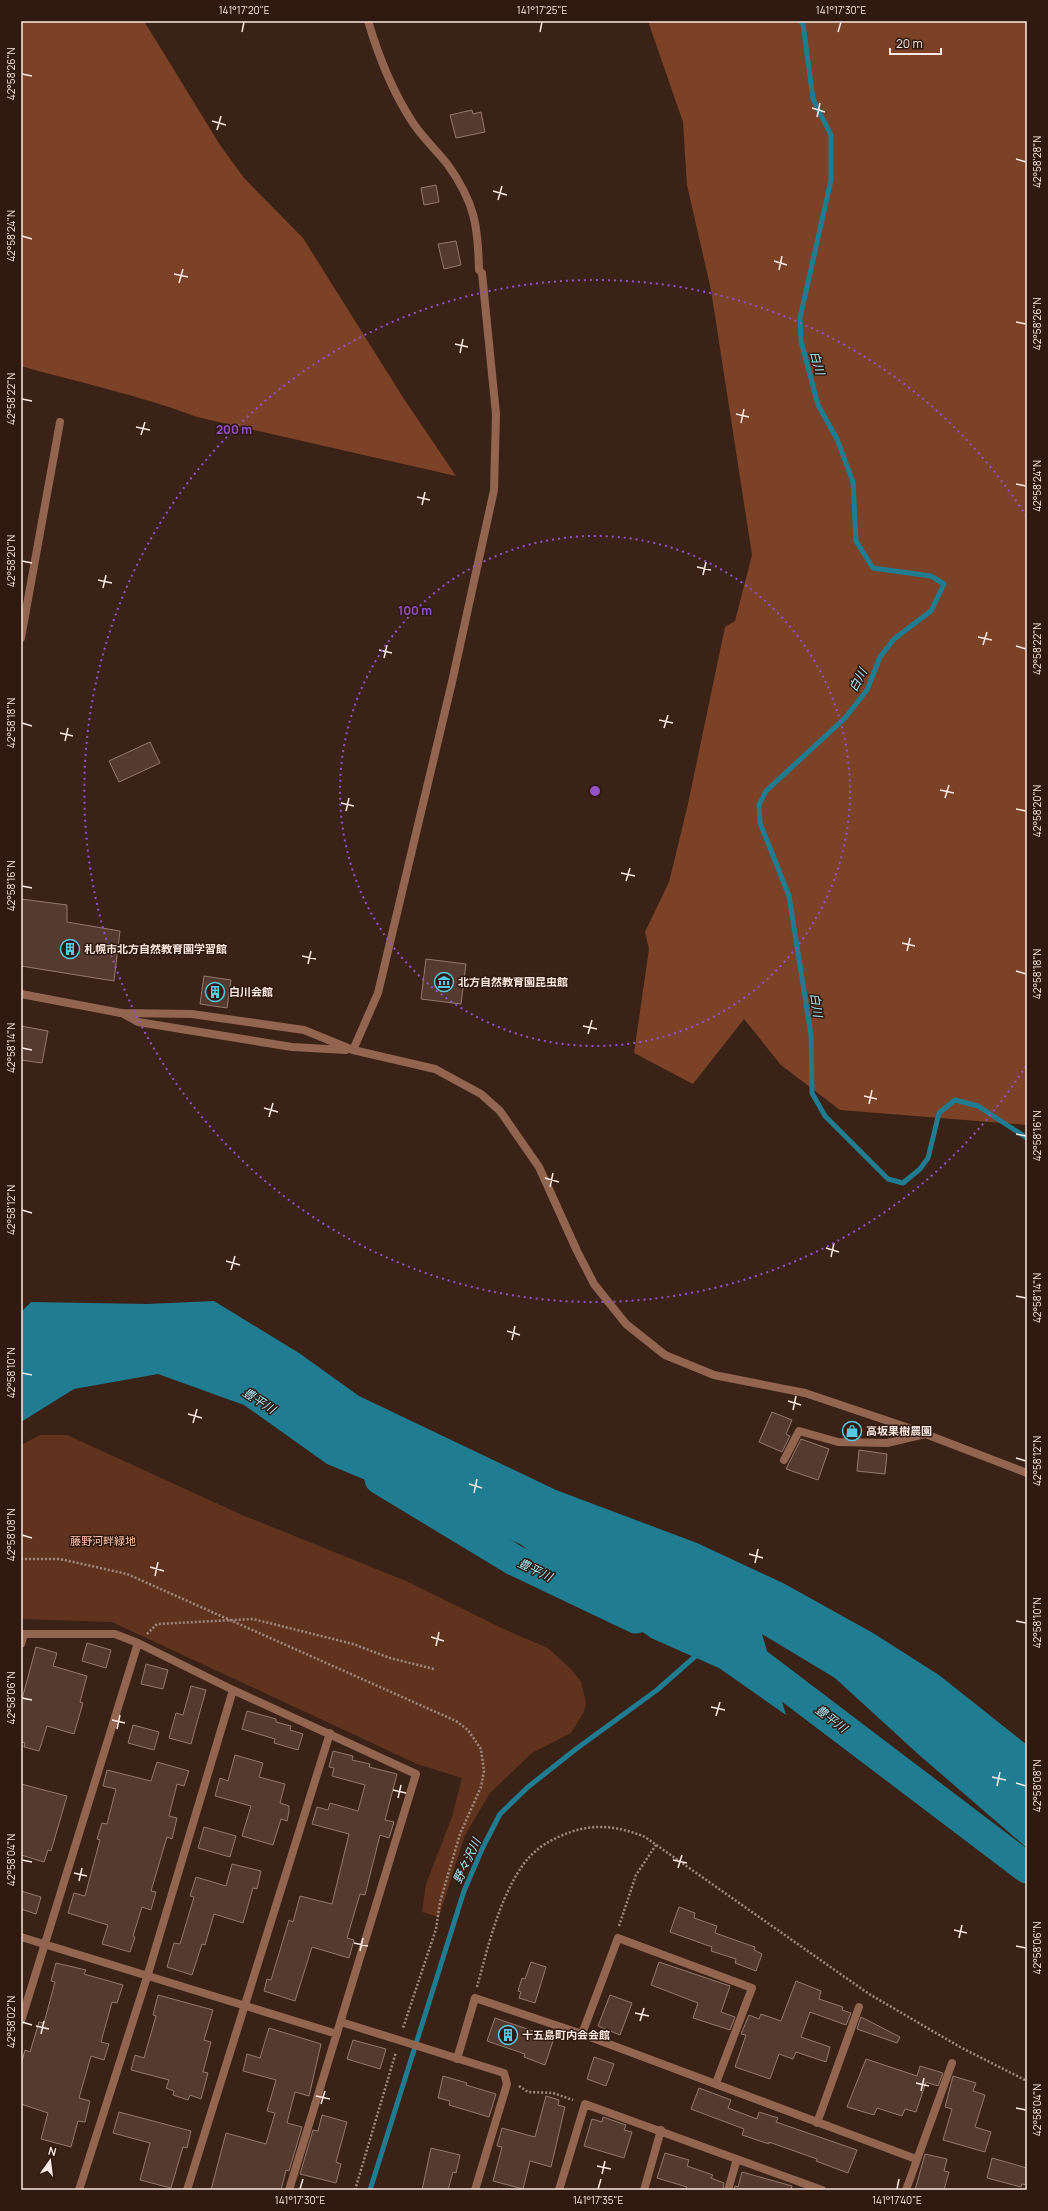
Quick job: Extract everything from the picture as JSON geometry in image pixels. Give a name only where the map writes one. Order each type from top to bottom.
[{"type":"street","points":[[353,1050],[378,993],[452,682],[494,490],[496,414],[482,273],[480,270],[478,231],[468,197],[448,166],[414,124],[391,86],[379,60],[368,21]]},
{"type":"street","points":[[21,638],[60,422]]},
{"type":"street","points":[[21,994],[121,1013],[192,1014],[304,1030],[353,1050],[435,1069],[481,1094],[500,1111],[539,1167],[577,1251],[594,1284],[626,1324],[665,1355],[714,1375],[806,1393],[925,1434],[1027,1473]]},
{"type":"street","points":[[121,1013],[138,1022],[284,1046],[353,1050]]},
{"type":"street","points":[[784,1460],[799,1431],[838,1442],[887,1443],[925,1434]]},
{"type":"street","points":[[21,1644],[22,1634],[115,1634],[138,1643],[233,1690],[330,1733],[416,1774],[289,2190]]},
{"type":"street","points":[[21,2021],[138,1643]]},
{"type":"street","points":[[79,2190],[147,1977],[233,1690]]},
{"type":"street","points":[[187,2190],[246,2006],[330,1733]]},
{"type":"street","points":[[21,1937],[147,1977],[337,2034]]},
{"type":"street","points":[[582,2034],[618,1938],[752,1988],[716,2083]]},
{"type":"street","points":[[457,2059],[475,1998],[582,2034],[916,2159]]},
{"type":"street","points":[[817,2122],[859,2007]]},
{"type":"street","points":[[341,2022],[504,2073],[507,2084],[475,2190]]},
{"type":"street","points":[[906,2190],[952,2063]]},
{"type":"street","points":[[559,2190],[585,2104],[661,2130],[813,2188],[822,2190]]},
{"type":"street","points":[[644,2190],[661,2130]]},
{"type":"street","points":[[728,2190],[737,2159]]},
{"type":"path","points":[[138,1643],[157,1624],[253,1619],[353,1644],[390,1658],[434,1669]]},
{"type":"path","points":[[475,1998],[484,1961],[507,1892],[526,1860],[554,1838],[582,1828],[603,1826],[634,1832],[656,1845],[869,1994],[960,2047],[1027,2081]]},
{"type":"path","points":[[618,1938],[619,1925],[636,1875],[656,1845]]},
{"type":"path","points":[[354,2190],[401,2040]]},
{"type":"path","points":[[505,2077],[528,2092],[553,2093],[585,2104]]},
{"type":"green space","name":"藤野河畔緑地","points":[[40,1435],[67,1435],[240,1514],[406,1581],[508,1631],[548,1648],[571,1669],[581,1682],[586,1703],[584,1712],[571,1733],[532,1753],[490,1793],[465,1835],[439,1917],[422,1912],[426,1884],[452,1817],[462,1778],[417,1764],[112,1622],[21,1619],[21,1445]]},
{"type":"shaded area","points":[[21,21],[144,21],[220,145],[244,178],[303,238],[404,399],[456,476],[197,417],[154,402],[21,366]]},
{"type":"shaded area","points":[[648,21],[1027,21],[1027,1125],[840,1110],[781,1065],[744,1019],[693,1084],[634,1053],[649,949],[645,932],[669,882],[688,804],[725,627],[735,621],[752,555],[711,290],[687,185],[683,122]]},
{"type":"water","points":[[214,1301],[299,1353],[359,1396],[556,1490],[697,1543],[783,1583],[873,1633],[939,1675],[1027,1745],[1027,1848],[918,1754],[835,1678],[762,1634],[786,1715],[719,1668],[651,1638],[520,1544],[327,1464],[244,1405],[158,1374],[74,1389],[21,1422],[21,1312],[31,1302],[147,1304]]},
{"type":"building","points":[[472,110],[473,114],[481,112],[485,132],[456,138],[450,115]]},
{"type":"building","points":[[436,185],[439,202],[424,205],[421,188]]},
{"type":"building","points":[[456,241],[461,265],[444,269],[438,244]]},
{"type":"building","points":[[150,742],[160,763],[119,782],[109,761]]},
{"type":"building","name":"札幌市北方自然教育園学習館","points":[[21,899],[67,905],[67,922],[120,931],[114,981],[21,966]]},
{"type":"building","name":"北方自然教育園昆虫館","points":[[426,959],[466,964],[461,1004],[421,999]]},
{"type":"building","name":"白川会館","points":[[204,976],[231,980],[227,1008],[200,1004]]},
{"type":"building","points":[[21,1026],[48,1031],[42,1063],[21,1060]]},
{"type":"building","points":[[772,1412],[792,1420],[786,1434],[790,1436],[782,1452],[759,1442]]},
{"type":"building","points":[[801,1439],[829,1449],[818,1480],[786,1469]]},
{"type":"building","points":[[859,1450],[887,1454],[885,1474],[857,1471]]},
{"type":"building","points":[[87,1643],[111,1650],[106,1668],[82,1661]]},
{"type":"building","points":[[36,1647],[57,1653],[53,1666],[87,1676],[80,1702],[83,1703],[74,1734],[47,1726],[39,1751],[24,1747],[25,1743],[21,1742],[21,1703]]},
{"type":"building","points":[[146,1664],[168,1670],[163,1689],[141,1684]]},
{"type":"building","points":[[191,1686],[206,1690],[191,1744],[169,1738],[176,1713],[183,1715]]},
{"type":"building","points":[[247,1711],[276,1719],[276,1722],[291,1726],[290,1730],[303,1734],[298,1750],[274,1743],[275,1739],[242,1729]]},
{"type":"building","points":[[133,1725],[159,1732],[154,1750],[128,1743]]},
{"type":"building","points":[[333,1751],[353,1756],[352,1760],[370,1764],[369,1767],[397,1774],[385,1820],[394,1822],[389,1838],[380,1835],[365,1895],[360,1894],[347,1938],[354,1940],[349,1958],[312,1947],[295,2001],[264,1991],[267,1979],[271,1980],[289,1920],[293,1922],[300,1896],[332,1904],[349,1834],[312,1824],[317,1807],[328,1810],[330,1803],[358,1811],[365,1785],[332,1776],[334,1768],[329,1767]]},
{"type":"building","points":[[235,1755],[263,1763],[259,1777],[285,1784],[280,1803],[289,1806],[289,1812],[287,1821],[281,1819],[273,1845],[242,1836],[251,1806],[215,1796],[220,1778],[228,1781]]},
{"type":"building","points":[[157,1762],[189,1771],[184,1786],[177,1784],[169,1816],[177,1818],[172,1839],[167,1837],[151,1891],[156,1892],[151,1910],[142,1907],[133,1936],[135,1937],[130,1952],[102,1944],[108,1925],[68,1913],[74,1893],[85,1896],[100,1840],[97,1839],[102,1823],[107,1824],[116,1789],[103,1786],[107,1770],[151,1781]]},
{"type":"building","points":[[21,1784],[67,1796],[51,1851],[48,1850],[44,1862],[21,1855]]},
{"type":"building","points":[[204,1827],[236,1836],[230,1857],[198,1848]]},
{"type":"building","points":[[232,1864],[261,1871],[257,1889],[253,1888],[243,1923],[214,1914],[205,1945],[202,1944],[192,1975],[167,1967],[174,1943],[180,1944],[194,1897],[190,1896],[196,1877],[226,1886]]},
{"type":"building","points":[[21,1891],[41,1897],[36,1914],[21,1909]]},
{"type":"building","points":[[679,1907],[695,1913],[694,1918],[717,1926],[715,1933],[755,1947],[754,1950],[762,1954],[756,1971],[735,1963],[736,1959],[711,1951],[712,1947],[670,1932]]},
{"type":"building","points":[[531,1962],[546,1967],[535,2003],[519,1998],[521,1992],[518,1991],[522,1978],[525,1979]]},
{"type":"building","points":[[659,1962],[730,1986],[721,2012],[735,2017],[730,2030],[693,2018],[698,2003],[651,1985]]},
{"type":"building","points":[[56,1963],[86,1970],[84,1974],[123,1985],[117,2003],[112,2002],[101,2042],[109,2044],[104,2060],[91,2056],[79,2098],[90,2101],[85,2122],[78,2121],[71,2147],[41,2139],[48,2113],[21,2104],[21,2065],[25,2050],[30,2052],[39,2022],[44,2023],[55,1982],[51,1981]]},
{"type":"building","points":[[796,1981],[821,1991],[819,1999],[843,2007],[842,2010],[851,2013],[846,2025],[810,2012],[801,2037],[830,2047],[826,2062],[796,2052],[793,2059],[779,2054],[770,2079],[735,2067],[746,2035],[741,2034],[749,2015],[759,2019],[761,2014],[781,2021]]},
{"type":"building","points":[[158,1995],[213,2010],[204,2040],[211,2042],[203,2072],[208,2073],[201,2099],[190,2095],[188,2100],[173,2095],[174,2091],[166,2088],[169,2080],[131,2070],[135,2055],[144,2058],[156,2016],[153,2015]]},
{"type":"building","points":[[610,1995],[632,2003],[620,2035],[598,2026]]},
{"type":"building","points":[[861,2017],[900,2037],[897,2043],[857,2029]]},
{"type":"building","points":[[495,2018],[554,2038],[545,2065],[524,2057],[525,2054],[487,2041]]},
{"type":"building","points":[[269,2028],[321,2044],[309,2096],[295,2092],[287,2123],[302,2127],[289,2171],[286,2170],[281,2190],[211,2190],[226,2133],[266,2144],[275,2113],[267,2111],[276,2080],[243,2071],[247,2054],[260,2058]]},
{"type":"building","points":[[353,2040],[386,2049],[380,2069],[347,2059]]},
{"type":"building","points":[[594,2057],[614,2064],[606,2086],[587,2079]]},
{"type":"building","points":[[866,2059],[917,2076],[920,2066],[943,2073],[938,2086],[926,2082],[916,2112],[905,2109],[902,2116],[877,2108],[874,2115],[847,2107]]},
{"type":"building","points":[[443,2076],[496,2094],[489,2117],[449,2105],[450,2101],[438,2098]]},
{"type":"building","points":[[953,2076],[976,2083],[973,2091],[985,2095],[975,2127],[991,2132],[985,2152],[943,2140],[952,2109],[945,2107]]},
{"type":"building","points":[[699,2088],[731,2100],[728,2108],[757,2119],[759,2112],[778,2118],[776,2122],[857,2150],[848,2173],[816,2161],[817,2159],[769,2142],[769,2144],[742,2135],[744,2129],[691,2109]]},
{"type":"building","points":[[546,2096],[559,2100],[558,2105],[565,2107],[551,2167],[530,2161],[523,2189],[493,2181],[502,2147],[497,2146],[502,2128],[535,2137]]},
{"type":"building","points":[[119,2112],[191,2131],[187,2148],[183,2147],[171,2188],[140,2180],[150,2143],[113,2133]]},
{"type":"building","points":[[322,2115],[347,2122],[336,2162],[341,2164],[336,2183],[300,2174],[313,2130],[318,2131]]},
{"type":"building","points":[[603,2117],[626,2125],[624,2130],[632,2132],[624,2158],[584,2146],[592,2119],[602,2122]]},
{"type":"building","points":[[431,2148],[460,2155],[456,2173],[453,2172],[448,2190],[422,2190]]},
{"type":"building","points":[[665,2153],[689,2160],[687,2166],[713,2175],[711,2178],[724,2183],[723,2190],[686,2190],[687,2187],[657,2178]]},
{"type":"building","points":[[925,2154],[947,2159],[944,2171],[949,2172],[944,2190],[915,2190]]},
{"type":"building","points":[[992,2158],[1027,2168],[1027,2185],[1022,2184],[1021,2187],[987,2178]]},
{"type":"building","points":[[742,2172],[792,2186],[791,2190],[734,2190],[735,2186],[738,2187]]},
{"type":"waterway","name":"白川","points":[[800,21],[803,24],[813,99],[831,135],[831,180],[800,318],[801,341],[818,405],[837,439],[853,482],[856,541],[873,568],[931,576],[944,584],[931,611],[894,639],[880,657],[867,690],[845,718],[766,791],[759,805],[760,823],[789,896],[811,1035],[812,1093],[825,1116],[888,1179],[903,1183],[920,1169],[928,1158],[939,1113],[955,1100],[978,1106],[1027,1138]]},
{"type":"waterway","name":"豊平川","points":[[380,1479],[514,1560],[636,1618]]},
{"type":"waterway","name":"豊平川","points":[[741,1651],[1027,1868]]},
{"type":"waterway","name":"野々沢川","points":[[370,2190],[464,1891],[483,1847],[500,1814],[528,1787],[576,1749],[657,1690],[699,1653]]},
{"type":"place","name":"札幌市北方自然教育園学習館","points":[[70,949]]},
{"type":"place","name":"北方自然教育園昆虫館","points":[[444,982]]},
{"type":"place","name":"白川会館","points":[[215,992]]},
{"type":"place","name":"高坂果樹農園","points":[[852,1431]]},
{"type":"place","name":"十五島町内会会館","points":[[508,2035]]}]
